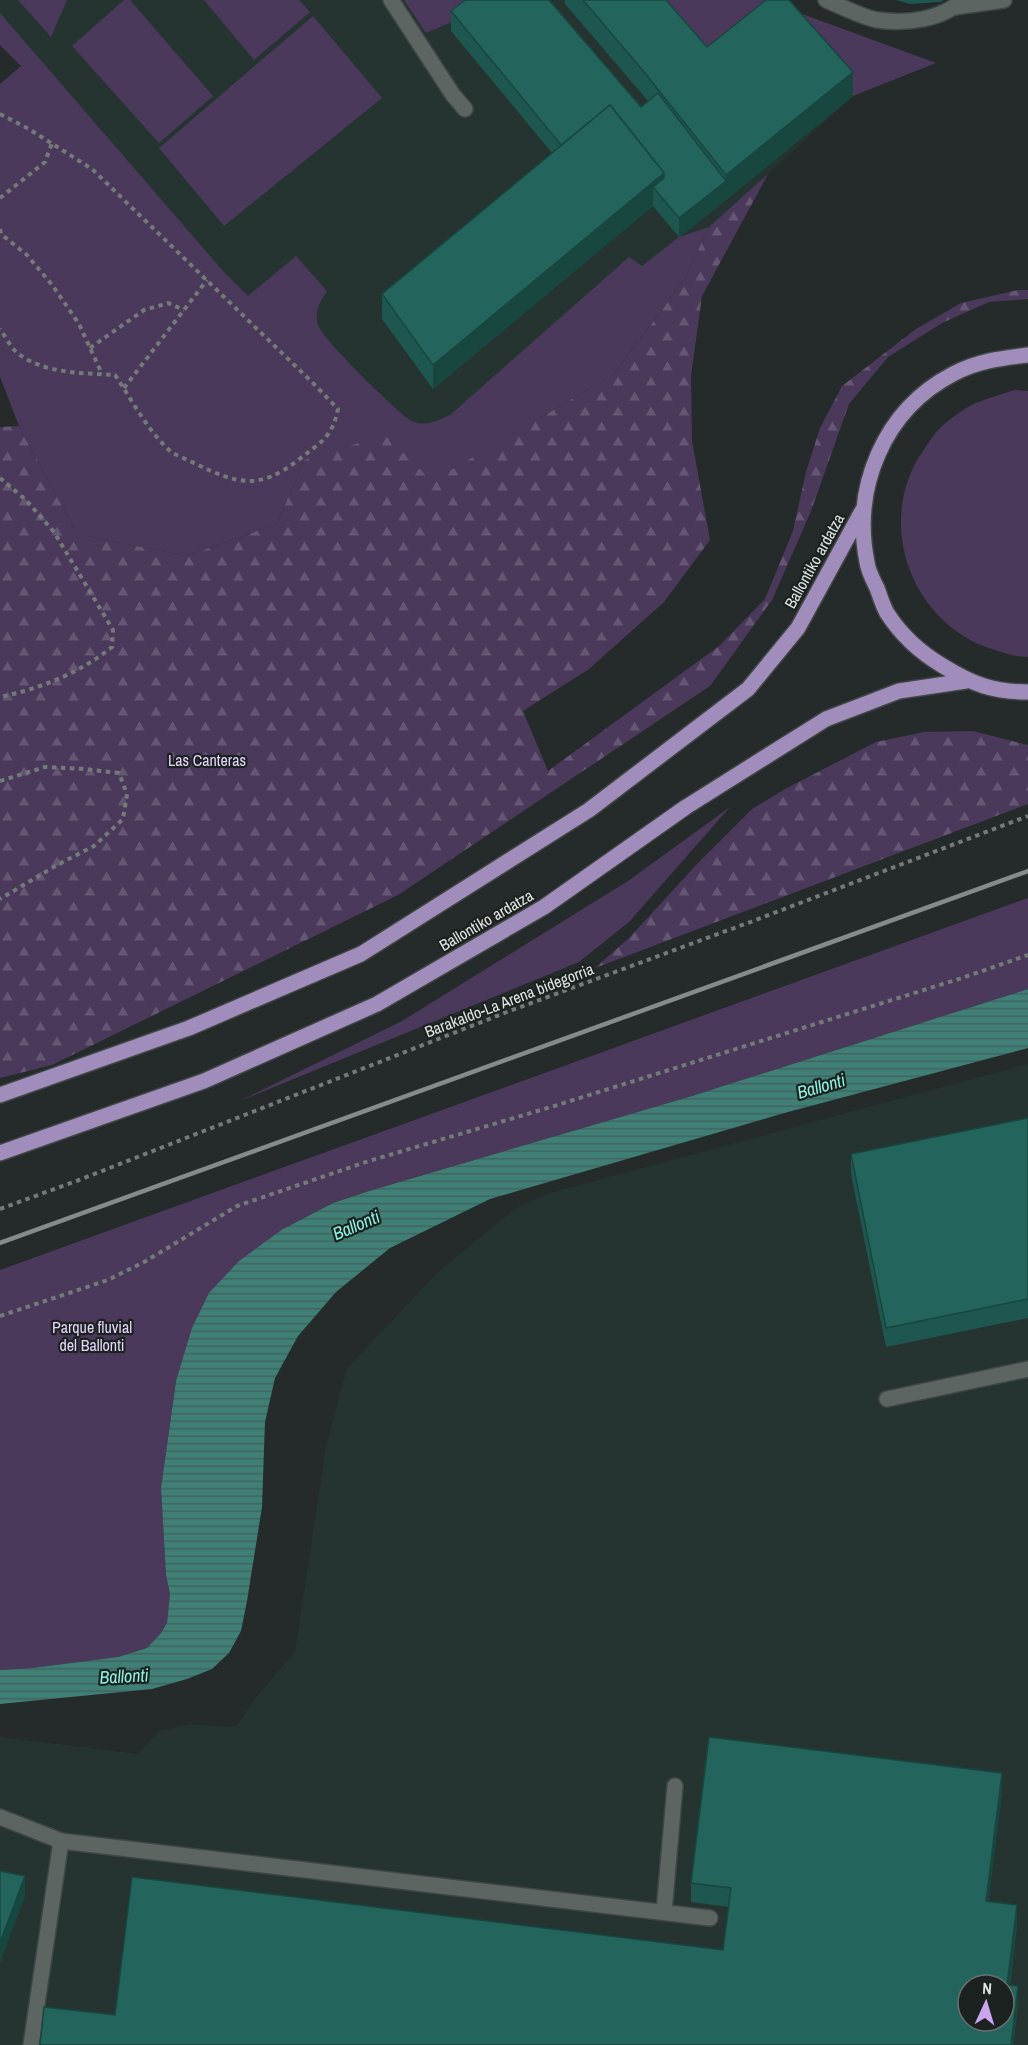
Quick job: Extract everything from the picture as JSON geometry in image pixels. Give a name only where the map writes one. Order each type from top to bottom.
[{"type":"main road","points":[[1028,355],[994,359],[953,374],[918,398],[890,430],[871,469],[862,511],[867,564],[887,613],[921,652],[966,681],[1010,692],[1028,692]]},
{"type":"main road","name":"Ballontiko ardatza","points":[[0,1095],[189,1028],[361,954],[589,810],[748,689],[798,628],[862,511]]},
{"type":"main road","name":"Ballontiko ardatza","points":[[0,1153],[204,1081],[377,1004],[544,907],[686,807],[826,719],[898,691],[966,681]]},
{"type":"main road","points":[[1010,692],[1028,703]]},
{"type":"street","points":[[391,0],[447,86],[465,109]]},
{"type":"street","points":[[826,0],[877,20],[921,20],[958,4],[1004,0]]},
{"type":"street","points":[[887,1399],[1028,1369]]},
{"type":"street","points":[[664,1912],[675,1786]]},
{"type":"street","points":[[0,1817],[60,1841],[710,1918]]},
{"type":"street","points":[[31,2045],[60,1841]]},
{"type":"path","points":[[0,114],[29,129],[92,169],[338,409],[335,426],[326,438],[284,471],[259,482],[235,480],[170,451],[147,426],[115,375],[75,372],[37,365],[15,350],[0,329]]},
{"type":"path","points":[[0,198],[45,162],[52,143]]},
{"type":"path","points":[[0,229],[2,234],[27,255],[79,324],[102,374]]},
{"type":"path","points":[[124,388],[207,280]]},
{"type":"path","points":[[90,348],[144,310],[168,303],[184,310]]},
{"type":"path","points":[[0,478],[26,500],[54,532],[113,630],[112,648],[92,663],[25,692],[0,697]]},
{"type":"path","points":[[0,781],[45,767],[84,768],[119,773],[127,794],[123,819],[94,846],[0,899]]},
{"type":"path","name":"Barakaldo-La Arena bidegorria","points":[[0,1209],[496,1016],[1028,816]]},
{"type":"path","points":[[0,1316],[108,1280],[146,1261],[237,1206],[369,1161],[551,1107],[962,978],[1028,955]]},
{"type":"shaded area","points":[[0,0],[764,0],[782,6],[853,96],[431,482],[0,45]]},
{"type":"shaded area","points":[[1028,1064],[1028,2045],[0,2045],[0,1737],[137,1754],[159,1731],[190,1724],[236,1727],[256,1697],[295,1652],[326,1446],[347,1368],[438,1272],[517,1207],[550,1193]]},
{"type":"green space","points":[[18,0],[67,0],[51,37]]},
{"type":"green space","points":[[124,0],[130,0],[213,96],[159,143],[72,46]]},
{"type":"green space","points":[[204,0],[299,0],[310,12],[254,60]]},
{"type":"green space","points":[[404,0],[502,0],[426,33]]},
{"type":"green space","points":[[644,0],[764,0],[936,63],[853,96],[779,14],[707,71]]},
{"type":"green space","points":[[0,13],[223,271],[248,296],[296,256],[327,291],[317,311],[318,325],[323,333],[376,390],[402,414],[415,422],[430,423],[450,415],[629,257],[642,266],[679,237],[709,227],[683,282],[613,375],[431,482],[304,460],[277,524],[186,556],[77,534],[19,426],[0,377],[0,84],[21,66],[0,45]]},
{"type":"green space","points":[[313,16],[382,98],[224,226],[159,148]]},
{"type":"green space","name":"Las Canteras","points":[[768,174],[702,296],[691,376],[692,441],[710,540],[664,602],[589,669],[523,711],[548,771],[719,646],[765,599],[793,531],[806,472],[820,428],[842,386],[916,329],[961,303],[1018,290],[1028,290],[1028,299],[989,302],[942,323],[888,357],[849,404],[811,511],[772,600],[710,686],[398,895],[52,1065],[0,1078],[0,427],[19,426],[77,534],[186,556],[277,524],[304,460],[385,435],[432,481],[613,375],[683,282],[709,227]]},
{"type":"green space","points":[[1015,390],[1028,391],[1028,657],[1014,656],[992,649],[963,636],[940,617],[921,593],[908,565],[902,536],[902,506],[910,476],[939,428],[972,405]]},
{"type":"green space","points":[[973,731],[1028,745],[1028,804],[595,968],[630,937],[752,809],[787,788],[876,742],[924,732]]},
{"type":"green space","points":[[730,807],[629,922],[579,962],[240,1101],[402,1021],[628,881]]},
{"type":"green space","name":"Parque fluvial del Ballonti","points":[[1028,898],[1028,989],[692,1096],[369,1191],[333,1203],[283,1229],[176,1381],[161,1488],[166,1575],[170,1594],[167,1623],[161,1633],[147,1648],[118,1657],[0,1670],[0,1270]]},
{"type":"water","name":"Ballonti","points":[[1028,989],[1028,1048],[788,1112],[490,1199],[390,1248],[336,1292],[298,1336],[275,1378],[265,1422],[262,1507],[247,1601],[241,1631],[229,1653],[212,1669],[152,1689],[0,1704],[0,1670],[118,1657],[147,1648],[167,1623],[170,1594],[166,1575],[161,1488],[176,1381],[192,1328],[209,1293],[239,1261],[283,1229],[333,1203],[369,1191],[692,1096]]},
{"type":"building","points":[[465,0],[549,0],[641,107],[658,93],[726,181],[679,218],[653,187],[664,178],[664,173],[610,105],[561,145],[451,11]]},
{"type":"building","points":[[583,0],[666,0],[707,47],[766,0],[789,0],[853,72],[726,175],[645,73]]},
{"type":"building","points":[[610,105],[664,173],[433,365],[382,294]]},
{"type":"building","points":[[1028,1118],[1028,1299],[886,1328],[851,1154]]},
{"type":"building","points":[[709,1737],[1002,1773],[986,1901],[1017,1905],[1008,1973],[956,1973],[956,2033],[1012,2033],[1011,2045],[40,2045],[44,2007],[115,2015],[132,1877],[723,1950],[731,1888],[691,1883]]},
{"type":"building","points":[[0,1871],[25,1876],[0,1943]]},
{"type":"railway","points":[[0,1243],[1028,871]]}]
